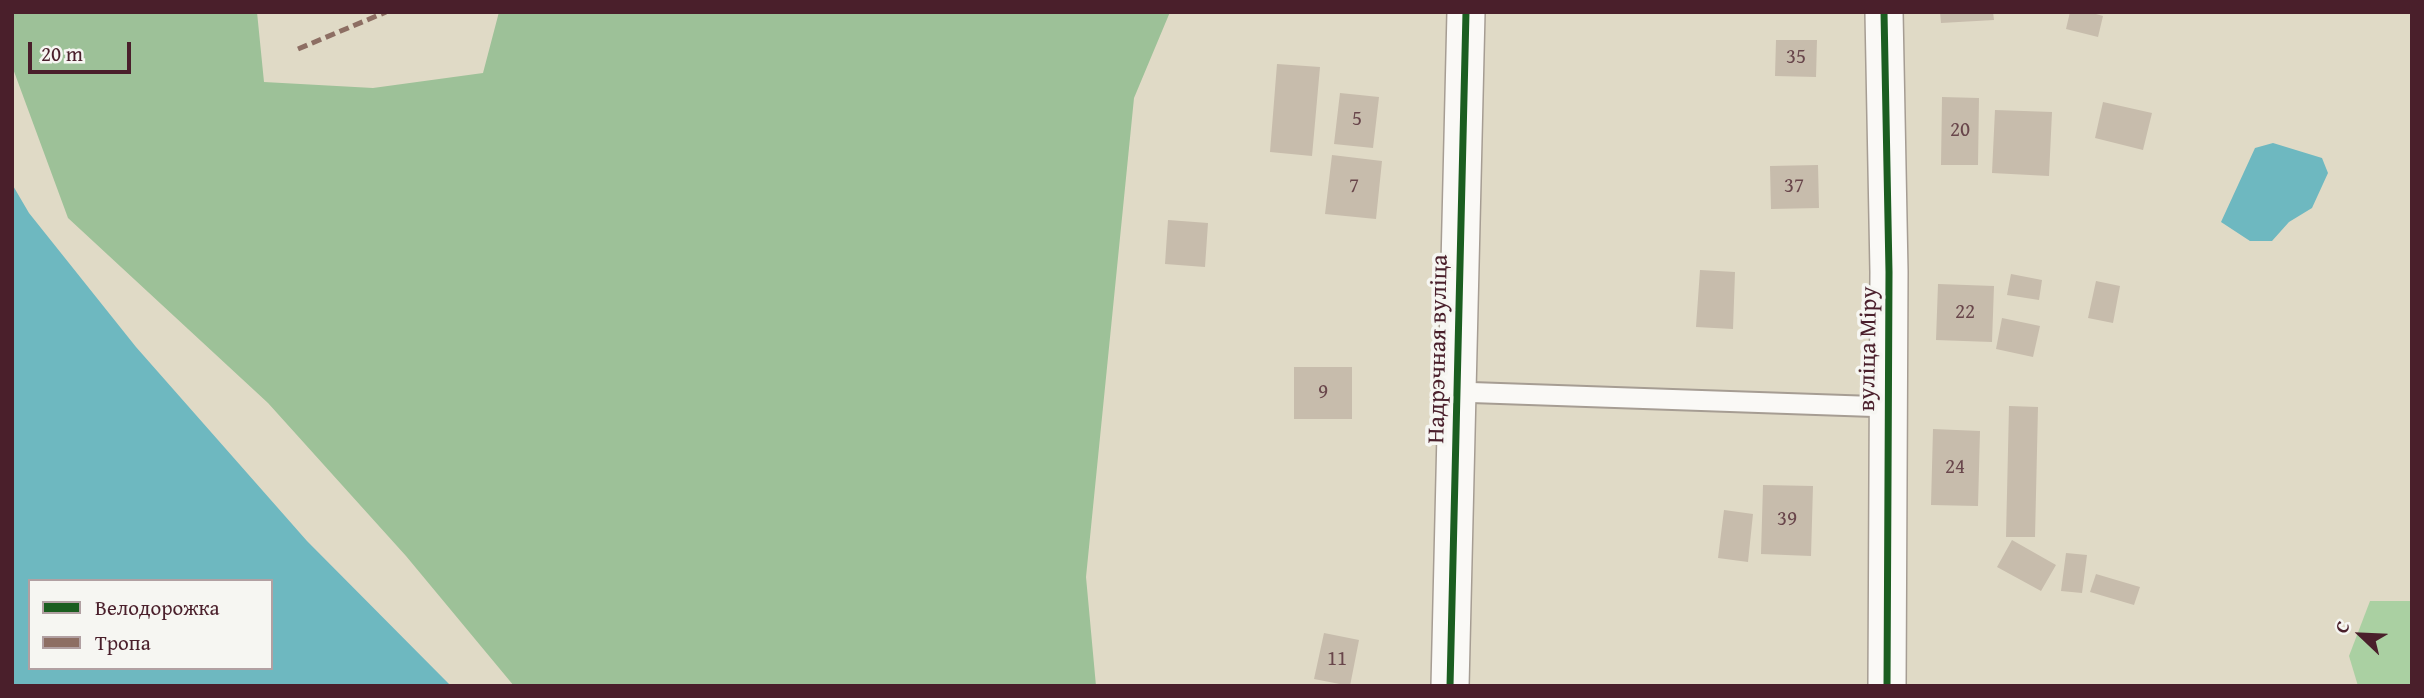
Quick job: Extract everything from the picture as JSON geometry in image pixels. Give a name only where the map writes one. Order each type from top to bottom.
[{"type":"street","name":"Надрэчная вуліца","points":[[1450,686],[1466,12]]},
{"type":"street","name":"вуліца Міру","points":[[1884,12],[1889,272],[1887,686]]},
{"type":"lane","points":[[1457,392],[1888,407]]},
{"type":"green space","points":[[12,12],[257,12],[264,82],[373,88],[483,73],[499,12],[1170,12],[1134,98],[1086,577],[1096,686],[514,686],[406,556],[268,403],[68,218],[12,66]]},
{"type":"green space","points":[[2370,601],[2412,601],[2412,686],[2358,686],[2349,656]]},
{"type":"water","points":[[2273,143],[2322,158],[2328,173],[2312,208],[2289,222],[2272,241],[2250,241],[2221,222],[2255,148]]},
{"type":"water","points":[[12,184],[29,213],[136,347],[307,541],[451,686],[12,686]]},
{"type":"building","points":[[1940,12],[1993,12],[1994,20],[1941,23]]},
{"type":"building","points":[[2070,12],[2089,12],[2103,16],[2098,37],[2066,29]]},
{"type":"building","points":[[1776,40],[1817,40],[1816,77],[1775,76]]},
{"type":"building","points":[[1277,64],[1320,67],[1312,156],[1270,152]]},
{"type":"building","points":[[1340,93],[1379,97],[1373,148],[1334,144]]},
{"type":"building","points":[[1942,97],[1979,98],[1978,165],[1941,165]]},
{"type":"building","points":[[2103,102],[2152,113],[2143,150],[2095,138]]},
{"type":"building","points":[[1995,110],[2052,112],[2049,176],[1992,173]]},
{"type":"building","points":[[1332,155],[1382,161],[1376,219],[1325,214]]},
{"type":"building","points":[[1818,165],[1819,208],[1771,209],[1770,166]]},
{"type":"building","points":[[1168,220],[1208,223],[1205,267],[1165,264]]},
{"type":"building","points":[[1700,270],[1735,272],[1733,329],[1696,327]]},
{"type":"building","points":[[2011,274],[2042,280],[2039,300],[2007,295]]},
{"type":"building","points":[[2096,281],[2120,286],[2113,323],[2088,318]]},
{"type":"building","points":[[1938,284],[1994,286],[1992,342],[1936,340]]},
{"type":"building","points":[[2002,318],[2040,326],[2033,357],[1996,349]]},
{"type":"building","points":[[1294,367],[1352,367],[1352,419],[1294,419]]},
{"type":"building","points":[[2009,406],[2038,407],[2035,537],[2006,537]]},
{"type":"building","points":[[1933,429],[1980,431],[1978,506],[1931,505]]},
{"type":"building","points":[[1763,485],[1813,486],[1811,556],[1761,554]]},
{"type":"building","points":[[1724,510],[1753,514],[1748,562],[1718,558]]},
{"type":"building","points":[[2012,540],[2056,565],[2041,591],[1997,567]]},
{"type":"building","points":[[2066,553],[2087,555],[2082,593],[2061,591]]},
{"type":"building","points":[[2096,574],[2140,587],[2134,605],[2090,592]]},
{"type":"building","points":[[1324,633],[1359,640],[1350,686],[1314,679]]},
{"type":"marked path","points":[[298,49],[386,12]]},
{"type":"cycle path","points":[[1450,686],[1466,12]]},
{"type":"cycle path","points":[[1884,12],[1889,272],[1887,686]]}]
